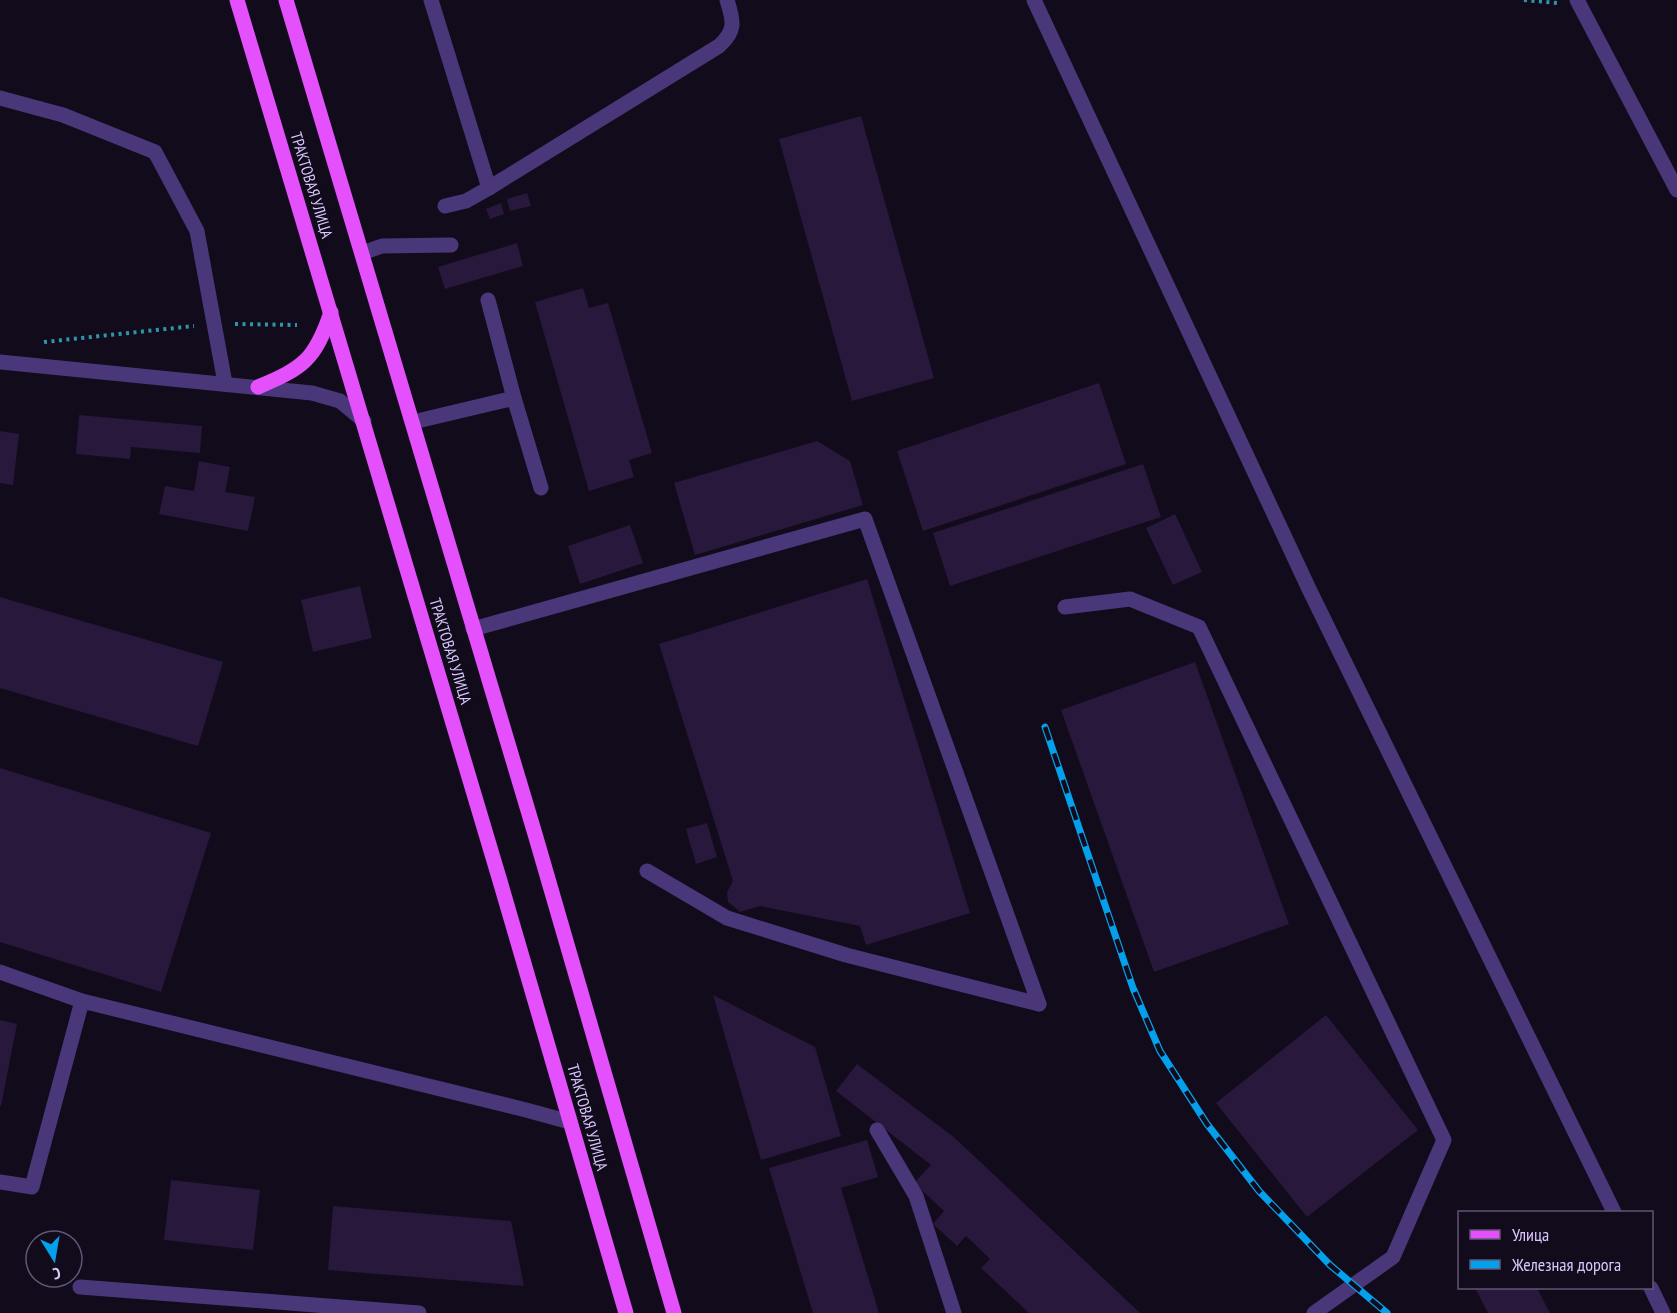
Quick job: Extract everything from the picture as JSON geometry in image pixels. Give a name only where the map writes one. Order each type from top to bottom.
[{"type":"main road","name":"ТРАКТОВАЯ УЛИЦА","points":[[237,0],[364,421],[626,1313]]},
{"type":"main road","name":"ТРАКТОВАЯ УЛИЦА","points":[[286,0],[535,834],[674,1313]]},
{"type":"main road","points":[[258,387],[286,375],[309,358],[323,336],[331,312]]},
{"type":"lane","points":[[431,0],[489,188]]},
{"type":"lane","points":[[445,206],[466,201],[489,188],[719,46],[729,36],[732,28],[727,0]]},
{"type":"lane","points":[[1034,0],[1304,579],[1614,1211]]},
{"type":"lane","points":[[1578,2],[1677,190]]},
{"type":"lane","points":[[0,98],[63,115],[155,152],[196,231],[225,383]]},
{"type":"lane","points":[[362,254],[382,246],[451,244]]},
{"type":"lane","points":[[488,300],[541,488]]},
{"type":"lane","points":[[0,362],[225,383],[326,396],[340,401],[364,421]]},
{"type":"lane","points":[[413,422],[514,398]]},
{"type":"lane","points":[[473,629],[865,519],[1039,1004],[846,955],[727,918],[647,871]]},
{"type":"lane","points":[[1065,607],[1130,599],[1199,627],[1444,1140],[1393,1257],[1314,1313]]},
{"type":"lane","points":[[0,972],[82,1000],[570,1122]]},
{"type":"lane","points":[[0,1182],[32,1187],[82,1000]]},
{"type":"lane","points":[[877,1130],[916,1196],[954,1313]]},
{"type":"lane","points":[[84,1287],[419,1313]]},
{"type":"lane","points":[[1652,1289],[1664,1313]]},
{"type":"path","points":[[1524,0],[1578,2]]},
{"type":"path","points":[[33,342],[214,324],[297,325]]},
{"type":"building","points":[[861,116],[934,378],[852,401],[779,139]]},
{"type":"building","points":[[527,193],[531,206],[510,211],[507,199]]},
{"type":"building","points":[[501,203],[504,214],[490,219],[486,209]]},
{"type":"building","points":[[517,243],[523,266],[445,289],[438,267]]},
{"type":"building","points":[[583,288],[589,308],[608,303],[652,453],[629,460],[634,477],[589,491],[535,302]]},
{"type":"building","points":[[1099,383],[1126,464],[923,531],[897,451]]},
{"type":"building","points":[[79,415],[202,426],[200,453],[131,447],[130,459],[76,454]]},
{"type":"building","points":[[0,431],[19,434],[13,485],[0,483]]},
{"type":"building","points":[[817,441],[850,461],[863,505],[695,555],[674,483]]},
{"type":"building","points":[[199,461],[230,467],[225,492],[255,497],[248,531],[159,514],[165,486],[194,491]]},
{"type":"building","points":[[1143,464],[1161,517],[950,586],[933,533]]},
{"type":"building","points":[[1175,514],[1202,572],[1173,585],[1146,528]]},
{"type":"building","points":[[630,525],[643,563],[580,584],[568,546]]},
{"type":"building","points":[[867,579],[970,913],[866,945],[860,926],[760,906],[740,912],[728,902],[727,892],[733,881],[659,644]]},
{"type":"building","points":[[360,586],[372,638],[313,652],[301,600]]},
{"type":"building","points":[[0,597],[223,662],[198,746],[0,688]]},
{"type":"building","points":[[1195,662],[1289,924],[1154,972],[1061,710]]},
{"type":"building","points":[[0,768],[211,833],[161,992],[0,942]]},
{"type":"building","points":[[707,823],[717,857],[696,864],[686,829]]},
{"type":"building","points":[[713,995],[815,1047],[841,1136],[761,1160]]},
{"type":"building","points":[[1326,1015],[1418,1130],[1307,1217],[1216,1103]]},
{"type":"building","points":[[0,1020],[17,1024],[1,1106],[0,1106]]},
{"type":"building","points":[[857,1064],[955,1138],[1140,1313],[1029,1313],[981,1268],[990,1259],[966,1236],[957,1246],[933,1224],[944,1211],[914,1183],[931,1165],[836,1091]]},
{"type":"building","points":[[867,1140],[878,1177],[841,1188],[879,1313],[813,1313],[769,1168]]},
{"type":"building","points":[[171,1180],[260,1190],[253,1250],[164,1240]]},
{"type":"building","points":[[333,1206],[511,1221],[524,1286],[328,1270]]},
{"type":"building","points":[[1476,1289],[1538,1289],[1550,1313],[1488,1313]]},
{"type":"railway","points":[[1045,727],[1133,988],[1160,1051],[1207,1124],[1259,1191],[1330,1265],[1387,1313]]}]
